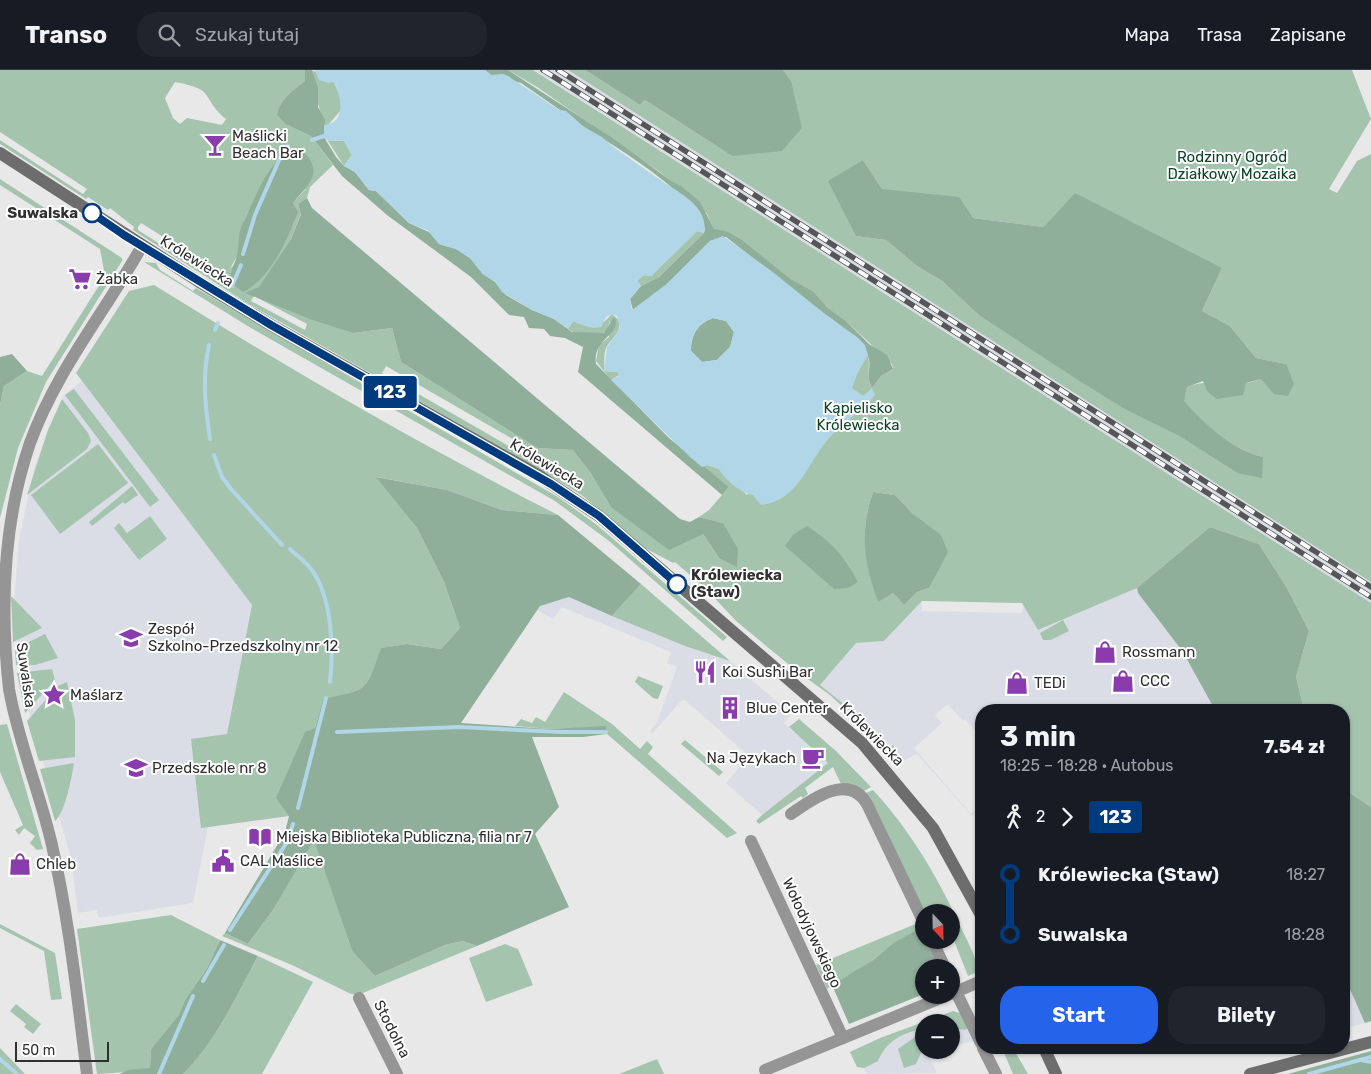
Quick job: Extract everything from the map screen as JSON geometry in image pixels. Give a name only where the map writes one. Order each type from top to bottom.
[{"type":"street","name":"Królewiecka","points":[[0,153],[142,246],[271,325],[538,475],[599,516],[862,743],[933,828],[975,904]]},
{"type":"street","name":"Suwalska","points":[[88,1074],[66,917],[51,840],[4,690],[2,582],[12,508],[22,470],[47,404],[60,378],[142,246]]},
{"type":"street","points":[[791,814],[815,797],[848,789],[857,791],[862,796],[915,904]]},
{"type":"street","name":"Wołodyjowskiego","points":[[751,841],[843,1038]]},
{"type":"street","points":[[960,989],[975,983]]},
{"type":"street","name":"Stodolna","points":[[359,998],[397,1074]]},
{"type":"street","points":[[765,1070],[924,1004]]},
{"type":"street","points":[[960,1004],[975,1032]]},
{"type":"street","points":[[1350,1048],[1371,1042]]},
{"type":"street","points":[[986,1054],[996,1074]]},
{"type":"street","points":[[1047,1054],[1056,1074]]},
{"type":"street","points":[[1250,1074],[1326,1054]]},
{"type":"shaded area","points":[[534,70],[568,70],[1371,582],[1371,603]]},
{"type":"shaded area","name":"Zespół Szkolno-Przedszkolny nr 12","points":[[82,381],[252,605],[250,617],[289,816],[208,827],[193,903],[98,918],[97,910],[78,913],[71,858],[22,688],[13,621],[19,539],[34,469],[48,430],[64,395]]},
{"type":"shaded area","points":[[1137,588],[1138,593],[1183,652],[1213,704],[975,704],[975,730],[965,719],[963,721],[948,704],[935,715],[942,723],[914,748],[971,814],[975,811],[972,816],[917,754],[901,762],[891,752],[895,748],[893,745],[890,748],[855,713],[820,685],[856,643],[884,641],[922,601],[922,611],[1022,613],[1023,603],[1038,630]]},
{"type":"shaded area","points":[[569,597],[685,646],[730,661],[791,714],[784,723],[828,763],[762,815],[726,783],[749,756],[685,700],[681,701],[652,734],[650,731],[657,722],[677,667],[667,663],[671,652],[562,607],[553,619],[537,610],[540,606]]},
{"type":"shaded area","points":[[1350,989],[1365,1023],[1350,1027]]},
{"type":"shaded area","points":[[960,1016],[973,1041],[960,1045]]},
{"type":"shaded area","points":[[915,1027],[915,1059],[930,1059],[937,1073],[867,1074],[855,1052]]},
{"type":"green space","name":"Kąpielisko Królewiecka","points":[[0,70],[305,70],[305,81],[284,100],[277,115],[285,124],[311,136],[333,165],[310,187],[307,198],[298,204],[301,213],[291,239],[259,288],[246,293],[353,333],[392,328],[401,362],[537,448],[573,450],[592,475],[703,534],[719,558],[723,523],[699,517],[709,510],[729,487],[702,467],[707,465],[719,469],[747,495],[858,372],[866,356],[868,355],[868,376],[872,388],[881,376],[893,369],[892,364],[846,321],[827,307],[813,291],[791,279],[741,239],[729,232],[714,230],[707,214],[661,173],[537,87],[508,70],[533,70],[1371,603],[1371,807],[1350,793],[1350,704],[1303,704],[1296,677],[1309,631],[1287,588],[1259,544],[1210,527],[1137,588],[1038,630],[1022,603],[922,601],[884,641],[856,643],[820,685],[855,713],[890,748],[893,745],[895,748],[891,752],[830,695],[798,672],[736,621],[706,589],[675,562],[673,563],[645,548],[583,496],[247,303],[133,230],[134,227],[110,208],[108,210],[88,197],[86,199],[0,144],[0,140],[83,194],[87,189],[0,132]],"holes":[[[175,82],[203,91],[226,119],[222,125],[187,118],[180,124],[173,118],[165,98]],[[306,189],[230,269],[237,256],[241,227],[250,209]],[[141,223],[221,273],[220,282],[138,230]],[[254,296],[307,324],[305,330],[251,301]],[[386,366],[575,475],[571,482],[382,373]],[[873,492],[895,495],[913,514],[929,588],[917,592],[904,605],[893,593],[878,601],[865,547],[868,508]]]},
{"type":"green space","points":[[305,70],[312,70],[318,86],[318,107],[325,120],[324,137],[336,157],[344,166],[355,172],[369,190],[376,191],[409,223],[431,233],[439,244],[456,249],[470,258],[483,274],[495,282],[506,295],[532,310],[554,319],[572,332],[604,333],[614,317],[615,328],[599,348],[596,355],[596,364],[669,438],[729,487],[722,495],[578,372],[583,347],[565,338],[550,336],[544,329],[529,328],[524,317],[509,315],[471,277],[387,215],[342,176],[311,136],[285,124],[277,115],[278,110],[288,95],[305,81]]},
{"type":"green space","points":[[312,70],[334,82],[341,100],[341,110],[328,125],[324,125],[318,103],[318,86]]},
{"type":"green space","points":[[485,70],[508,70],[614,139],[671,181],[681,186],[700,202],[714,229],[729,232],[741,239],[791,279],[813,291],[827,307],[846,321],[869,344],[887,355],[893,369],[881,376],[872,388],[869,376],[869,359],[857,341],[837,323],[726,237],[710,241],[667,284],[633,310],[630,299],[641,286],[659,277],[704,233],[705,228],[675,191],[650,170],[521,83],[491,75]]},
{"type":"green space","name":"Rodzinny Ogród Działkowy Mozaika","points":[[568,70],[585,70],[640,105],[645,100],[732,156],[791,81],[783,70],[1352,70],[1371,119],[1329,189],[1337,193],[1357,161],[1371,154],[1371,582]],"holes":[[[863,160],[882,189],[973,218],[1044,227],[1222,268],[1202,311],[1230,326],[1256,358],[1286,364],[1267,376],[1251,382],[1238,384],[1195,384],[1187,387],[1183,402],[1200,419],[1230,442],[1241,449],[1263,457],[1237,473],[1179,436],[1126,410],[980,316],[942,281],[917,266],[886,240],[856,236]]]},
{"type":"green space","points":[[585,70],[783,70],[791,81],[802,128],[782,151],[732,156],[645,100],[640,105]]},
{"type":"green space","points":[[328,141],[344,141],[352,155],[344,166]]},
{"type":"green space","points":[[301,149],[312,164],[313,171],[309,183],[293,203],[298,212],[283,246],[270,268],[253,286],[243,292],[231,283],[231,272],[238,251],[241,227],[263,182],[275,163],[291,151]]},
{"type":"green space","points":[[863,160],[882,189],[959,197],[973,218],[1044,227],[1075,193],[1222,268],[1202,311],[1230,326],[1256,358],[1286,364],[1294,384],[1288,396],[1274,394],[1261,379],[1246,383],[1243,395],[1217,399],[1207,391],[1203,381],[1187,387],[1184,401],[1220,435],[1241,449],[1263,457],[1262,478],[1237,473],[1179,436],[1126,410],[1078,380],[980,316],[942,281],[917,266],[886,240],[856,236],[828,181]]},
{"type":"green space","points":[[0,179],[122,258],[122,261],[46,382],[18,448],[0,518],[0,405],[4,386],[27,371],[42,376],[105,276],[100,249],[0,185]]},
{"type":"green space","points":[[307,198],[312,208],[680,519],[690,522],[699,517],[723,523],[738,549],[737,567],[719,558],[703,534],[669,550],[612,508],[592,475],[573,450],[537,448],[401,362],[392,328],[353,333],[310,319],[245,293],[259,287],[291,239],[301,214],[298,204]]},
{"type":"green space","points":[[697,231],[704,233],[659,277],[641,286],[637,281],[644,275],[651,276]]},
{"type":"green space","points":[[144,262],[156,263],[160,270],[193,291],[196,288],[558,497],[597,525],[727,637],[723,641],[609,541],[555,501],[251,328]]},
{"type":"green space","points":[[154,285],[253,346],[354,404],[455,461],[558,515],[502,510],[447,490],[377,477],[417,528],[444,582],[460,628],[441,649],[407,644],[382,648],[368,681],[363,686],[349,694],[323,700],[289,816],[201,828],[191,739],[227,734],[252,605],[76,373],[129,291]]},
{"type":"green space","points":[[612,314],[620,321],[620,325],[605,352],[604,371],[618,372],[619,375],[611,380],[596,361],[599,345],[609,337],[610,320],[607,331],[603,333],[593,335],[582,334],[568,329],[573,321],[580,324],[604,322]]},
{"type":"green space","points":[[713,318],[726,321],[734,332],[730,347],[717,360],[702,362],[691,351],[692,340],[699,327],[707,320]]},
{"type":"green space","points":[[12,354],[27,371],[4,386],[0,405],[0,357]]},
{"type":"green space","points":[[74,389],[159,500],[150,507],[65,395]]},
{"type":"green space","points":[[62,399],[88,433],[91,441],[87,449],[27,495],[48,430]]},
{"type":"green space","points":[[98,444],[128,483],[60,534],[31,495]]},
{"type":"green space","points":[[376,477],[447,490],[502,510],[558,515],[641,584],[612,616],[569,597],[540,606],[461,723],[550,729],[606,726],[607,734],[583,737],[532,737],[559,807],[535,834],[569,907],[477,946],[463,941],[445,945],[375,976],[352,951],[314,840],[273,910],[248,944],[225,933],[285,832],[289,816],[276,798],[305,732],[315,728],[323,699],[357,691],[363,687],[372,673],[381,648],[407,644],[441,649],[460,628],[444,582],[417,528]]},
{"type":"green space","points":[[132,486],[138,495],[125,504],[123,502],[92,526],[89,522]]},
{"type":"green space","points":[[873,492],[895,495],[913,514],[941,535],[948,552],[929,588],[917,592],[904,605],[893,593],[878,602],[869,574],[865,534]]},
{"type":"green space","points":[[150,516],[167,539],[139,560],[114,528],[119,523],[127,533]]},
{"type":"green space","points":[[807,526],[837,550],[858,582],[848,588],[834,589],[785,546],[793,535]]},
{"type":"green space","points":[[1210,527],[1259,544],[1287,588],[1309,631],[1296,677],[1303,704],[1212,704],[1183,652],[1138,593],[1137,588]]},
{"type":"green space","points":[[641,584],[730,661],[685,646],[612,616]]},
{"type":"green space","points":[[11,596],[42,628],[13,642]]},
{"type":"green space","points":[[1063,620],[1069,631],[1051,640],[1043,640],[1040,633]]},
{"type":"green space","points":[[45,634],[58,658],[35,665],[16,665],[15,649]]},
{"type":"green space","points":[[52,669],[55,680],[25,713],[17,673]]},
{"type":"green space","points":[[638,676],[663,686],[658,699],[653,698],[635,682]]},
{"type":"green space","points":[[67,682],[75,720],[75,757],[39,761],[27,721],[58,686]]},
{"type":"green space","points":[[564,692],[612,724],[640,749],[647,741],[653,747],[648,754],[737,833],[727,838],[607,734],[606,727],[550,729],[515,726],[521,719],[532,723],[536,717],[545,722]]},
{"type":"green space","points":[[799,719],[836,751],[871,787],[864,791],[854,785],[841,784],[833,767],[805,788],[808,794],[803,798],[801,796],[759,824],[756,821],[762,815],[828,763],[789,727]]},
{"type":"green space","points":[[7,724],[43,849],[37,850],[30,843],[35,836],[24,828],[19,835],[15,830],[23,825],[0,772],[0,725]]},
{"type":"green space","points":[[685,740],[723,772],[719,776],[681,744]]},
{"type":"green space","points":[[74,763],[65,803],[59,817],[55,821],[40,769]]},
{"type":"green space","points":[[873,790],[900,822],[924,857],[949,904],[920,904],[866,793]]},
{"type":"green space","points":[[1350,793],[1371,807],[1371,1021],[1365,1023],[1350,989]]},
{"type":"green space","points":[[314,839],[352,951],[375,976],[445,945],[463,941],[477,946],[358,995],[351,994],[292,965],[222,936],[225,933],[248,944],[273,910]]},
{"type":"green space","points":[[171,915],[220,940],[207,968],[185,1000],[178,1016],[151,1049],[150,1069],[97,1074],[77,929]]},
{"type":"green space","points":[[0,924],[55,953],[62,999],[51,1000],[44,951],[0,928]]},
{"type":"green space","points":[[915,924],[915,931],[827,989],[816,965]]},
{"type":"green space","points":[[960,925],[975,959],[975,973],[968,976],[957,949],[960,949]]},
{"type":"green space","points":[[915,931],[915,949],[930,949],[934,959],[915,959],[915,998],[849,1024],[832,985],[873,960],[895,942]]},
{"type":"green space","points":[[220,940],[258,956],[225,1018],[206,1048],[183,1074],[119,1074],[128,1070],[150,1068],[151,1049],[178,1016],[185,1000],[207,968]]},
{"type":"green space","points":[[505,944],[518,949],[533,985],[486,1002],[469,958]]},
{"type":"green space","points":[[258,956],[313,982],[262,1074],[183,1074],[206,1048]]},
{"type":"green space","points":[[16,1004],[41,1024],[33,1034],[24,1027],[26,1024],[10,1011]]},
{"type":"green space","points":[[953,1011],[960,1013],[968,1028],[960,1029],[960,1014],[945,1014]]},
{"type":"green space","points":[[915,1025],[915,1031],[902,1035],[891,1043],[881,1054],[878,1061],[864,1068],[857,1067],[850,1052]]},
{"type":"green space","points":[[915,1037],[915,1059],[918,1059],[916,1064],[904,1068],[898,1049]]},
{"type":"green space","points":[[0,1048],[25,1074],[0,1074]]},
{"type":"green space","points":[[1371,1051],[1371,1074],[1288,1074]]},
{"type":"green space","points":[[1005,1054],[1016,1054],[1028,1074],[1013,1074]]},
{"type":"green space","points":[[657,1059],[664,1074],[619,1074]]},
{"type":"water","points":[[315,70],[485,70],[491,75],[503,74],[508,76],[559,110],[566,111],[584,127],[602,137],[612,146],[680,192],[693,203],[703,217],[704,233],[697,231],[651,276],[644,275],[637,281],[641,286],[630,299],[632,310],[667,284],[710,241],[723,236],[774,273],[865,345],[868,355],[858,372],[852,388],[863,396],[872,388],[875,395],[830,437],[794,488],[774,502],[761,505],[753,495],[744,492],[729,481],[719,469],[708,465],[702,467],[690,457],[611,380],[619,376],[618,372],[604,371],[607,347],[620,328],[617,316],[612,314],[606,317],[601,327],[587,327],[573,321],[568,329],[554,319],[532,310],[502,292],[495,282],[483,274],[470,258],[456,249],[439,244],[427,230],[409,223],[376,191],[369,190],[355,172],[344,166],[352,155],[344,141],[328,141],[324,137],[324,125],[331,123],[339,114],[339,94],[334,82],[328,83],[319,80]],"holes":[[[713,318],[726,321],[734,332],[730,347],[717,360],[702,362],[691,351],[693,335],[707,320]]]},
{"type":"waterway","points":[[312,140],[324,136]]},
{"type":"waterway","points":[[243,254],[255,215],[284,149],[288,146]]},
{"type":"waterway","points":[[232,286],[241,265]]},
{"type":"waterway","points":[[215,330],[218,323]]},
{"type":"waterway","points":[[209,345],[205,369],[205,392],[210,439]]},
{"type":"waterway","points":[[214,455],[222,477],[231,489],[282,545]]},
{"type":"waterway","points":[[290,549],[312,570],[319,581],[324,595],[330,624],[332,655],[330,682]]},
{"type":"waterway","points":[[298,808],[326,698]]},
{"type":"waterway","points":[[337,732],[459,727],[561,732],[606,732]]},
{"type":"waterway","points":[[230,930],[287,842],[293,824]]},
{"type":"waterway","points":[[203,981],[224,945]]},
{"type":"waterway","points":[[159,1074],[193,996]]},
{"type":"waterway","points":[[1309,1074],[1371,1057]]},
{"type":"waterway","points":[[0,1059],[17,1074]]},
{"type":"waterway","points":[[1361,1060],[1371,1062]]},
{"type":"railway","points":[[543,70],[1371,597]]},
{"type":"railway","points":[[558,70],[1371,587]]},
{"type":"bus line","name":"123","points":[[92,213],[124,235],[271,325],[538,475],[578,500],[677,584]]},
{"type":"place","name":"Maślicki Beach Bar","points":[[215,145]]},
{"type":"place","name":"Suwalska","points":[[92,213]]},
{"type":"place","name":"Żabka","points":[[80,279]]},
{"type":"place","name":"Królewiecka (Staw)","points":[[677,584]]},
{"type":"place","name":"Zespół Szkolno-Przedszkolny nr 12","points":[[131,638]]},
{"type":"place","name":"Rossmann","points":[[1105,652]]},
{"type":"place","name":"Koi Sushi Bar","points":[[705,672]]},
{"type":"place","name":"CCC","points":[[1123,681]]},
{"type":"place","name":"TEDi","points":[[1017,683]]},
{"type":"place","name":"Maślarz","points":[[54,695]]},
{"type":"place","name":"Blue Center","points":[[730,708]]},
{"type":"place","name":"Na Językach","points":[[813,758]]},
{"type":"place","name":"Przedszkole nr 8","points":[[136,768]]},
{"type":"place","name":"Miejska Biblioteka Publiczna, filia nr 7","points":[[260,837]]},
{"type":"place","name":"CAL Maślice","points":[[223,861]]},
{"type":"place","name":"Chleb","points":[[20,864]]}]
